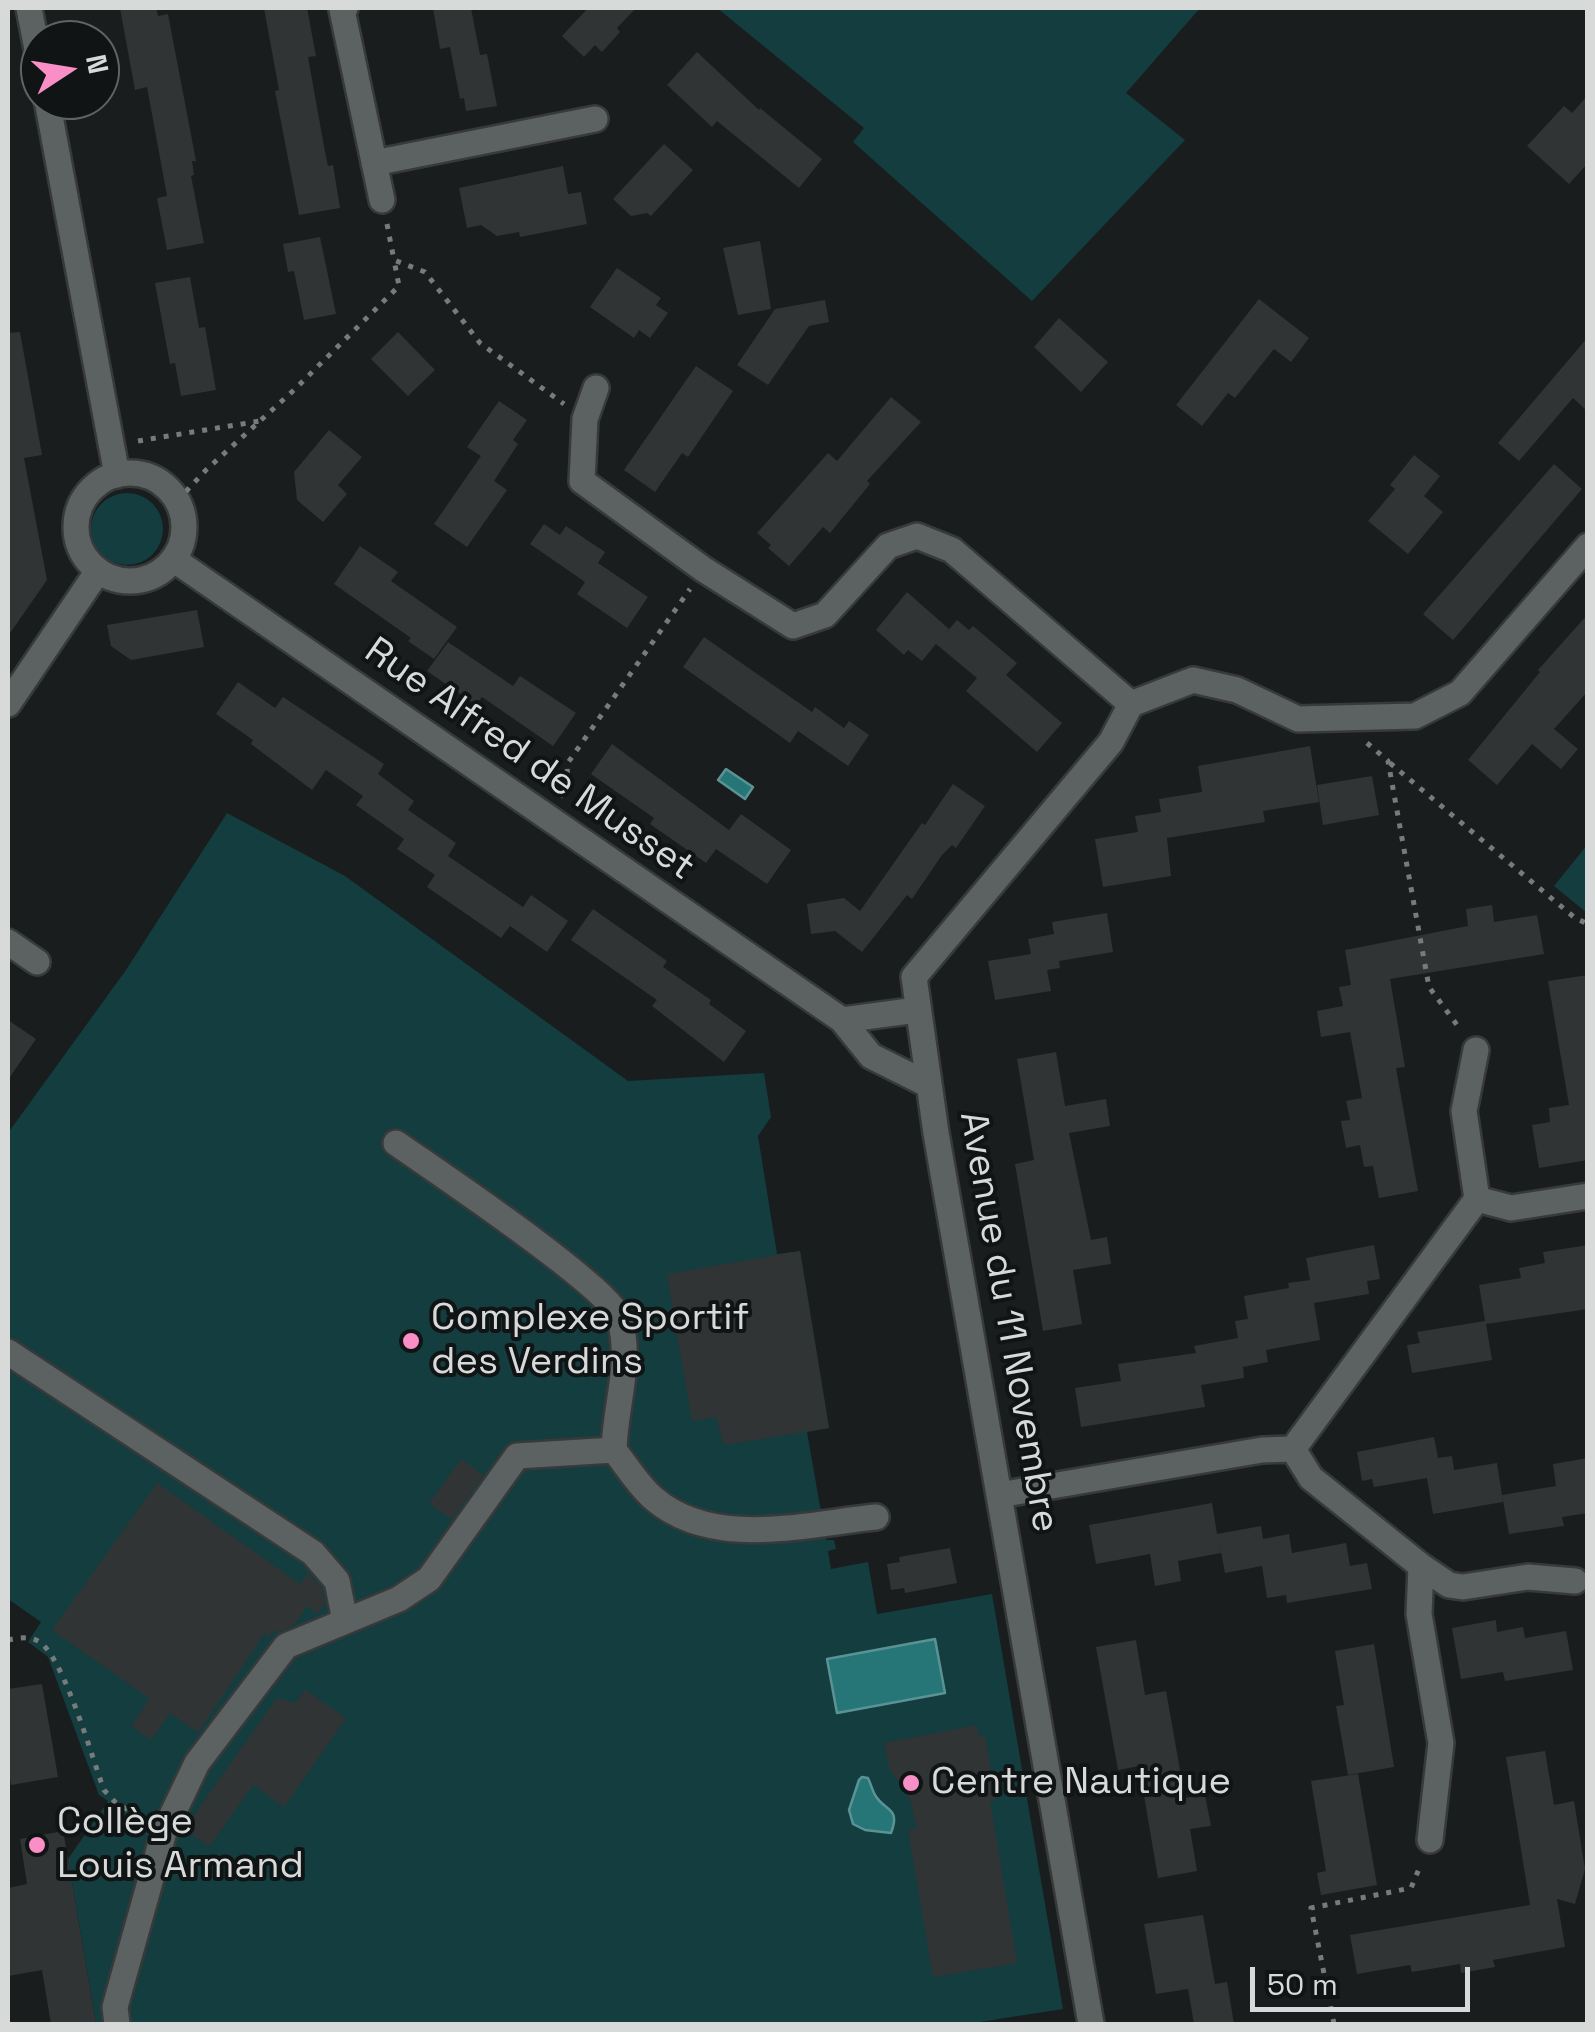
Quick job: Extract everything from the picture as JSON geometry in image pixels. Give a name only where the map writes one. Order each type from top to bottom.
[{"type":"street","points":[[345,8],[342,10],[382,200]]},
{"type":"street","points":[[374,163],[595,119]]},
{"type":"street","points":[[50,120],[117,474]]},
{"type":"street","points":[[596,388],[586,420],[582,481],[702,570],[793,626],[825,615],[888,546],[916,536],[952,550],[1131,704],[1193,680],[1237,690],[1298,719],[1415,716],[1460,692],[1588,546]]},
{"type":"street","points":[[117,474],[152,478],[166,487],[177,502],[183,531],[173,559],[146,579],[113,579],[98,571],[79,547],[76,516],[91,490],[117,474]]},
{"type":"street","name":"Rue Alfred de Musset","points":[[173,559],[842,1020],[871,1056],[930,1085]]},
{"type":"street","points":[[8,704],[98,571]]},
{"type":"street","name":"Avenue du 11 Novembre","points":[[1091,2024],[914,976],[1111,742],[1131,704]]},
{"type":"street","points":[[8,942],[37,962]]},
{"type":"street","points":[[842,1020],[918,1010]]},
{"type":"street","points":[[1293,1449],[1477,1200],[1464,1111],[1476,1050]]},
{"type":"street","points":[[396,1143],[570,1267],[620,1315],[626,1360],[615,1418],[614,1450],[654,1498],[702,1525],[755,1530],[876,1517]]},
{"type":"street","points":[[1477,1200],[1510,1208],[1588,1196]]},
{"type":"street","points":[[8,1352],[313,1553],[338,1581],[346,1621]]},
{"type":"street","points":[[999,1494],[1262,1450],[1293,1449]]},
{"type":"street","points":[[1293,1449],[1312,1478],[1450,1585],[1463,1587],[1528,1578],[1575,1581]]},
{"type":"street","points":[[117,2024],[114,2008],[164,1832],[196,1764],[286,1646],[399,1598],[429,1579],[517,1456],[614,1450]]},
{"type":"street","points":[[1421,1566],[1419,1614],[1441,1743],[1430,1840]]},
{"type":"path","points":[[177,502],[398,286],[382,200]]},
{"type":"path","points":[[394,260],[425,272],[480,342],[586,420]]},
{"type":"path","points":[[125,443],[260,421]]},
{"type":"path","points":[[534,810],[542,798],[560,798],[568,787],[568,764],[702,570]]},
{"type":"path","points":[[1353,716],[1355,732],[1575,918],[1588,924]]},
{"type":"path","points":[[1388,761],[1429,986],[1476,1050]]},
{"type":"path","points":[[8,1640],[23,1637],[39,1641],[51,1654],[64,1679],[104,1790],[115,1802],[164,1832]]},
{"type":"path","points":[[1334,2024],[1311,1908],[1411,1888],[1430,1840]]},
{"type":"shaded area","points":[[717,8],[1200,8],[1126,93],[1185,140],[1032,301],[853,142],[864,128]]},
{"type":"shaded area","points":[[127,493],[152,504],[163,529],[152,554],[127,565],[102,554],[91,529],[102,504]]},
{"type":"shaded area","points":[[726,769],[753,787],[745,799],[718,780]]},
{"type":"shaded area","name":"Complexe Sportif des Verdins","points":[[227,813],[345,876],[628,1081],[764,1073],[771,1117],[758,1136],[777,1254],[800,1251],[829,1428],[807,1432],[826,1540],[834,1540],[836,1549],[828,1551],[831,1569],[868,1562],[877,1614],[992,1594],[1063,2009],[967,2024],[96,2024],[68,1859],[108,1801],[99,1795],[48,1657],[28,1642],[41,1622],[8,1599],[8,1133],[126,970]]},
{"type":"shaded area","points":[[1587,845],[1587,913],[1554,886]]},
{"type":"shaded area","points":[[935,1639],[945,1693],[837,1713],[827,1659]]},
{"type":"shaded area","points":[[862,1777],[868,1778],[875,1795],[893,1814],[891,1833],[865,1830],[853,1824],[849,1810]]},
{"type":"building","points":[[120,8],[156,8],[158,16],[168,14],[196,161],[192,161],[191,176],[204,243],[167,250],[157,198],[167,196],[147,87],[135,90]]},
{"type":"building","points":[[264,8],[307,8],[316,56],[308,57],[325,152],[328,166],[333,165],[340,208],[299,215]]},
{"type":"building","points":[[433,8],[471,8],[480,55],[487,54],[497,106],[466,111],[450,47],[440,49]]},
{"type":"building","points":[[588,8],[636,8],[602,52],[595,45],[584,57],[562,36]]},
{"type":"building","points":[[697,52],[759,110],[822,159],[799,188],[717,121],[712,127],[667,85]]},
{"type":"building","points":[[1588,95],[1588,163],[1569,184],[1527,146],[1564,106],[1572,113]]},
{"type":"building","points":[[664,144],[693,170],[651,216],[631,216],[613,199]]},
{"type":"building","points":[[563,166],[568,194],[581,192],[587,224],[520,237],[519,232],[497,236],[481,225],[467,228],[459,188]]},
{"type":"building","points":[[320,237],[336,314],[304,320],[294,271],[288,272],[283,244]]},
{"type":"building","points":[[760,241],[771,309],[738,315],[723,248]]},
{"type":"building","points":[[617,268],[661,298],[656,305],[668,313],[650,338],[639,330],[634,338],[590,307]]},
{"type":"building","points":[[190,277],[199,328],[205,327],[216,390],[181,396],[175,363],[170,364],[155,283]]},
{"type":"building","points":[[1259,299],[1309,338],[1291,362],[1274,349],[1235,398],[1228,393],[1202,426],[1176,405]]},
{"type":"building","points":[[825,300],[829,322],[809,326],[768,385],[737,365],[775,309]]},
{"type":"building","points":[[1059,318],[1108,362],[1081,392],[1034,347]]},
{"type":"building","points":[[20,332],[42,455],[24,458],[47,580],[8,636],[8,333]]},
{"type":"building","points":[[398,332],[435,370],[408,396],[371,359]]},
{"type":"building","points":[[1588,337],[1588,412],[1573,398],[1519,461],[1498,443]]},
{"type":"building","points":[[696,366],[733,391],[688,457],[682,453],[655,492],[624,470]]},
{"type":"building","points":[[891,397],[921,422],[867,481],[870,484],[830,533],[823,527],[789,566],[757,533],[828,453],[837,461]]},
{"type":"building","points":[[499,401],[527,420],[513,440],[518,444],[494,481],[507,490],[467,547],[434,524],[481,456],[467,447]]},
{"type":"building","points":[[329,430],[362,457],[338,485],[347,494],[323,522],[297,500],[294,472]]},
{"type":"building","points":[[1414,455],[1440,476],[1424,496],[1443,512],[1408,554],[1368,521],[1395,489],[1390,485]]},
{"type":"building","points":[[1554,464],[1582,489],[1453,640],[1423,614]]},
{"type":"building","points":[[544,524],[560,535],[566,526],[605,552],[598,563],[648,597],[627,628],[577,594],[585,582],[530,544]]},
{"type":"building","points":[[360,546],[398,572],[391,581],[457,627],[434,659],[334,584]]},
{"type":"building","points":[[907,592],[949,629],[944,635],[957,620],[969,630],[973,626],[1017,663],[1006,675],[1062,723],[1037,752],[966,691],[977,678],[936,644],[922,661],[908,650],[904,655],[876,630]]},
{"type":"building","points":[[197,610],[204,647],[131,660],[111,646],[107,625]]},
{"type":"building","points":[[1588,614],[1588,691],[1554,729],[1578,749],[1561,769],[1532,744],[1497,785],[1468,760],[1538,670]]},
{"type":"building","points":[[704,637],[812,712],[815,707],[844,728],[849,721],[869,735],[848,766],[798,731],[790,743],[683,667]]},
{"type":"building","points":[[448,642],[513,686],[520,676],[576,713],[553,746],[482,697],[476,705],[427,671]]},
{"type":"building","points":[[238,682],[275,708],[283,697],[384,764],[378,774],[414,801],[408,810],[456,843],[448,856],[523,907],[531,895],[568,921],[547,952],[510,926],[501,938],[427,887],[435,875],[397,849],[404,839],[356,805],[363,796],[326,770],[312,790],[216,714]]},
{"type":"building","points":[[612,744],[729,830],[741,814],[791,850],[767,884],[716,849],[706,863],[650,824],[654,818],[591,774]]},
{"type":"building","points":[[1310,746],[1319,802],[1263,811],[1265,822],[1167,838],[1171,876],[1103,887],[1095,839],[1138,832],[1135,816],[1161,812],[1159,799],[1202,792],[1198,766]]},
{"type":"building","points":[[1372,776],[1379,815],[1323,825],[1317,785]]},
{"type":"building","points":[[953,784],[985,806],[956,848],[952,845],[942,855],[912,899],[907,895],[862,952],[835,931],[811,934],[807,904],[844,898],[860,911]]},
{"type":"building","points":[[1492,905],[1494,922],[1537,915],[1544,954],[1390,979],[1405,1067],[1396,1068],[1418,1191],[1379,1198],[1373,1166],[1364,1167],[1360,1145],[1346,1148],[1341,1121],[1350,1120],[1346,1101],[1362,1098],[1350,1032],[1321,1037],[1317,1011],[1343,1006],[1339,987],[1351,985],[1345,950],[1468,926],[1466,909]]},
{"type":"building","points":[[593,909],[667,961],[663,967],[711,1000],[709,1004],[746,1031],[724,1062],[652,1006],[657,1000],[571,940]]},
{"type":"building","points":[[1107,913],[1113,952],[1059,961],[1060,968],[1047,970],[1051,991],[995,1000],[988,961],[1031,954],[1028,939],[1054,934],[1052,922]]},
{"type":"building","points":[[1588,975],[1588,1160],[1539,1168],[1532,1125],[1550,1122],[1549,1108],[1569,1105],[1548,981]]},
{"type":"building","points":[[8,1020],[36,1039],[8,1080]]},
{"type":"building","points":[[1056,1052],[1065,1106],[1106,1099],[1110,1126],[1069,1133],[1091,1240],[1107,1237],[1111,1264],[1073,1270],[1082,1324],[1043,1331],[1015,1164],[1034,1160],[1017,1059]]},
{"type":"building","points":[[1374,1245],[1380,1279],[1367,1281],[1369,1294],[1314,1303],[1320,1340],[1266,1350],[1268,1362],[1243,1367],[1244,1378],[1201,1385],[1205,1407],[1081,1427],[1075,1388],[1121,1381],[1118,1364],[1196,1353],[1194,1346],[1238,1338],[1235,1321],[1248,1319],[1244,1296],[1310,1280],[1306,1258]]},
{"type":"building","points":[[1588,1245],[1588,1309],[1486,1324],[1492,1360],[1412,1373],[1407,1345],[1420,1343],[1417,1332],[1485,1321],[1479,1285],[1521,1278],[1519,1268],[1545,1263],[1543,1252]]},
{"type":"building","points":[[800,1251],[829,1428],[724,1445],[716,1417],[692,1421],[677,1335],[669,1330],[674,1317],[667,1274]]},
{"type":"building","points":[[1434,1437],[1438,1458],[1452,1456],[1454,1470],[1497,1463],[1503,1502],[1433,1514],[1427,1478],[1374,1487],[1372,1479],[1362,1481],[1357,1452]]},
{"type":"building","points":[[1588,1458],[1588,1513],[1562,1517],[1564,1526],[1509,1534],[1502,1495],[1556,1486],[1553,1464]]},
{"type":"building","points":[[461,1459],[484,1475],[452,1519],[429,1504]]},
{"type":"building","points":[[157,1483],[300,1584],[308,1573],[322,1588],[325,1603],[318,1614],[307,1606],[294,1625],[277,1633],[273,1630],[269,1637],[264,1634],[198,1733],[170,1713],[151,1740],[131,1726],[150,1699],[52,1630]]},
{"type":"building","points":[[1212,1503],[1217,1534],[1261,1526],[1263,1539],[1289,1534],[1292,1553],[1346,1543],[1350,1566],[1367,1563],[1372,1589],[1287,1603],[1286,1595],[1267,1598],[1262,1566],[1225,1573],[1218,1536],[1221,1553],[1178,1561],[1181,1581],[1155,1586],[1150,1554],[1096,1564],[1089,1525]]},
{"type":"building","points":[[950,1548],[957,1583],[905,1593],[904,1588],[891,1590],[887,1564],[900,1562],[899,1557]]},
{"type":"building","points":[[1496,1620],[1497,1632],[1523,1627],[1525,1638],[1566,1631],[1573,1670],[1505,1681],[1503,1672],[1461,1679],[1452,1628]]},
{"type":"building","points":[[1136,1640],[1145,1695],[1166,1691],[1185,1798],[1205,1795],[1211,1826],[1190,1829],[1197,1871],[1158,1878],[1139,1766],[1118,1770],[1096,1647]]},
{"type":"building","points":[[1374,1644],[1394,1767],[1348,1775],[1336,1706],[1344,1705],[1335,1651]]},
{"type":"building","points":[[42,1684],[58,1777],[11,1785],[8,1689]]},
{"type":"building","points":[[305,1690],[346,1718],[284,1807],[253,1785],[209,1847],[184,1829],[277,1698],[295,1703]]},
{"type":"building","points":[[977,1725],[979,1737],[985,1736],[996,1800],[990,1801],[1017,1963],[933,1977],[908,1830],[917,1828],[910,1799],[889,1768],[884,1743]]},
{"type":"building","points":[[1545,1751],[1554,1805],[1574,1801],[1585,1869],[1575,1904],[1557,1899],[1565,1947],[1493,1960],[1495,1967],[1461,1973],[1460,1964],[1412,1972],[1410,1965],[1357,1974],[1350,1935],[1530,1905],[1506,1757]]},
{"type":"building","points":[[1358,1774],[1377,1885],[1321,1895],[1317,1873],[1326,1871],[1311,1781]]},
{"type":"building","points":[[63,1831],[96,2024],[51,2024],[42,1970],[8,1976],[8,1888],[27,1884],[20,1839]]},
{"type":"building","points":[[1203,1915],[1215,1984],[1227,1982],[1234,2024],[1194,2024],[1188,1989],[1156,1994],[1144,1924]]},
{"type":"place","name":"Complexe Sportif des Verdins","points":[[411,1341]]},
{"type":"place","name":"Centre Nautique","points":[[911,1783]]},
{"type":"place","name":"Collège Louis Armand","points":[[37,1845]]}]
